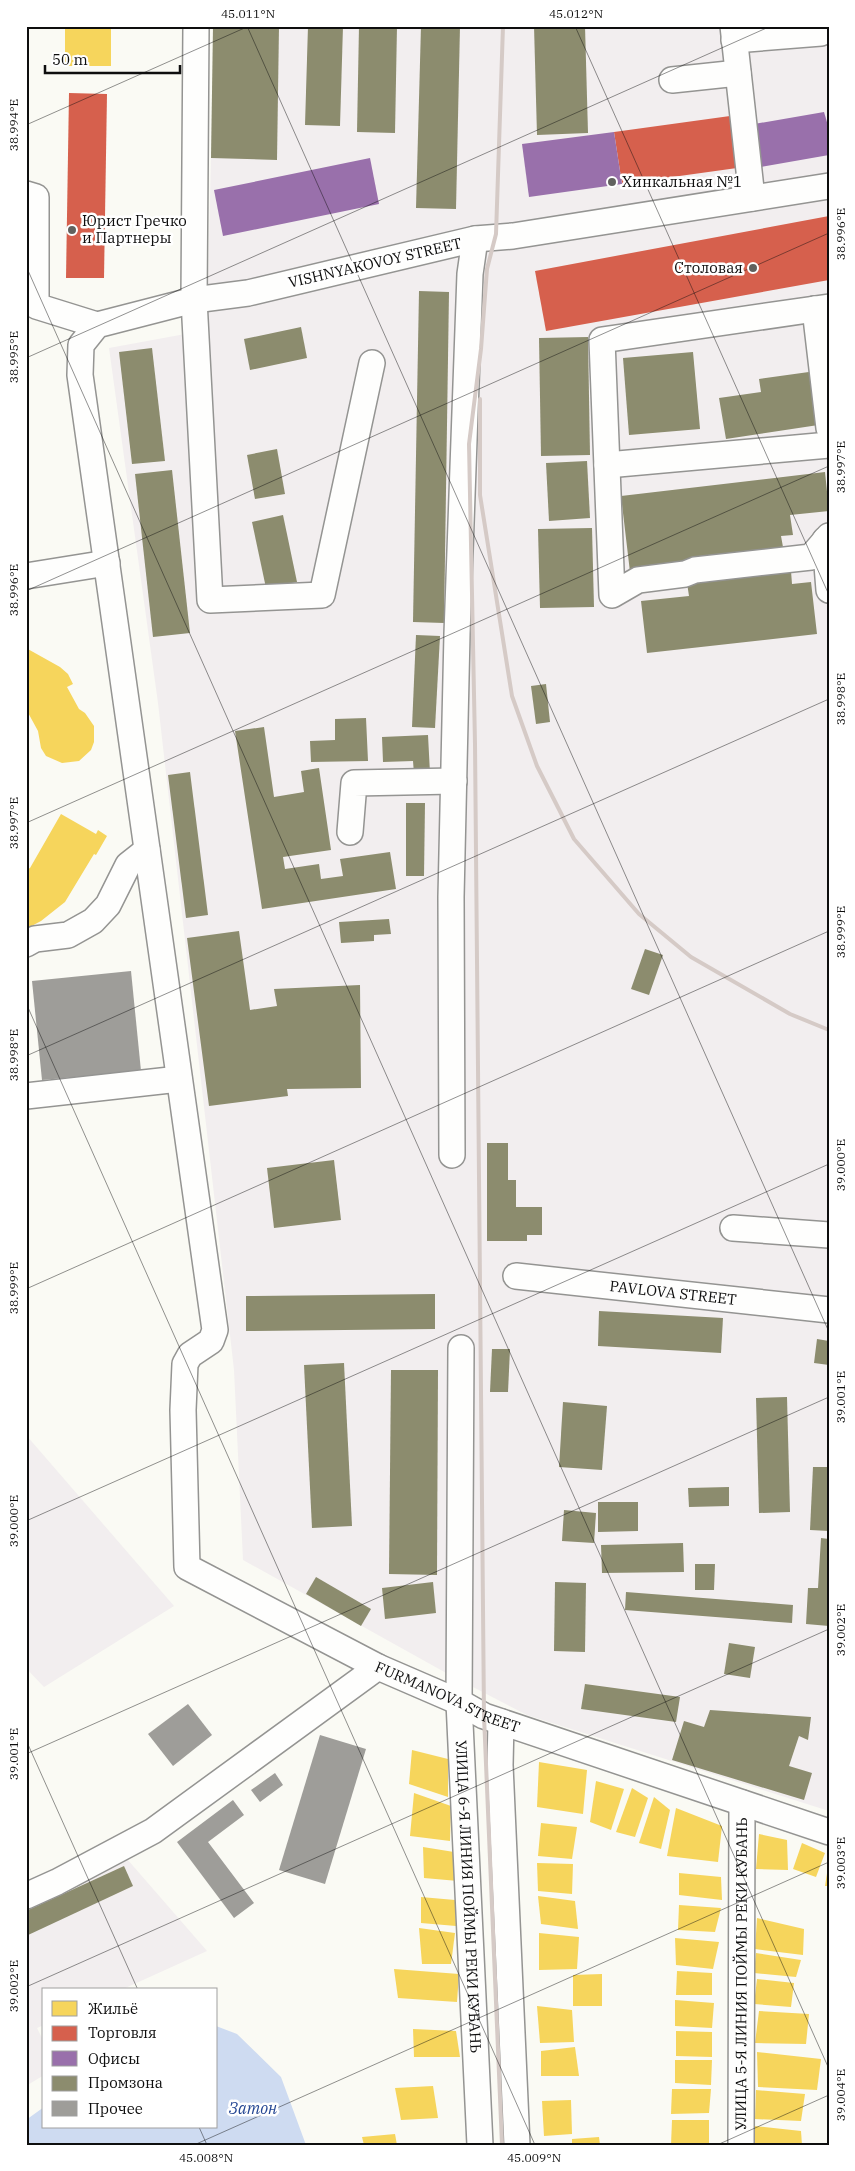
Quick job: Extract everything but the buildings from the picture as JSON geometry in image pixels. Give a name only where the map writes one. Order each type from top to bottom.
[{"type":"street","points":[[196,26],[194,300],[210,600],[322,595],[372,364]]},
{"type":"street","points":[[752,198],[734,33],[820,33]]},
{"type":"street","points":[[672,80],[738,73]]},
{"type":"street","name":"VISHNYAKOVOY STREET","points":[[97,325],[194,300],[248,293],[474,239],[513,236],[829,186]]},
{"type":"street","points":[[26,194],[36,197],[36,306],[97,325],[81,345],[80,376],[215,1330],[211,1341],[190,1355],[185,1364],[183,1410],[187,1567],[378,1667]]},
{"type":"street","points":[[452,1155],[451,897],[470,274],[474,239]]},
{"type":"street","points":[[827,538],[811,557],[695,570],[685,574],[638,580],[612,595],[602,340],[822,308],[829,428]]},
{"type":"street","points":[[607,465],[829,445]]},
{"type":"street","points":[[827,538],[829,590]]},
{"type":"street","points":[[26,576],[107,563]]},
{"type":"street","points":[[350,832],[354,782],[454,781]]},
{"type":"street","points":[[26,944],[36,939],[68,935],[93,921],[108,905],[128,865],[147,850]]},
{"type":"street","points":[[26,1096],[179,1079]]},
{"type":"street","points":[[733,1228],[829,1235]]},
{"type":"street","name":"PAVLOVA STREET","points":[[516,1276],[829,1310]]},
{"type":"street","name":"УЛИЦА 6-Я ЛИНИЯ ПОЙМЫ РЕКИ КУБАНЬ","points":[[461,1348],[459,1702],[480,2145]]},
{"type":"street","name":"FURMANOVA STREET","points":[[26,1896],[57,1882],[153,1831],[378,1667],[459,1702],[484,1716],[829,1832]]},
{"type":"street","points":[[501,1722],[500,1765],[516,2145]]},
{"type":"street","name":"УЛИЦА 5-Я ЛИНИЯ ПОЙМЫ РЕКИ КУБАНЬ","points":[[741,2145],[742,1804]]},
{"type":"shaded area","points":[[214,26],[829,26],[829,1811],[527,1715],[448,1674],[243,1560],[234,1370],[158,703],[109,348],[207,330]]},
{"type":"shaded area","points":[[26,1435],[174,1606],[44,1687],[26,1668]]},
{"type":"shaded area","points":[[127,1859],[207,1951],[125,1988],[42,1988],[42,2026],[37,2028],[42,2038],[42,2076],[26,2086],[26,1904]]},
{"type":"water","name":"Затон","points":[[218,2027],[237,2034],[281,2077],[306,2145],[26,2145],[26,2120],[42,2108],[42,2128],[218,2128]]},
{"type":"railway","points":[[502,2145],[484,1716],[475,744],[469,444],[481,349],[487,269],[496,234],[503,26]]},
{"type":"railway","points":[[480,399],[480,495],[512,696],[537,766],[574,839],[639,914],[691,957],[790,1014],[829,1030]]},
{"type":"place","name":"Хинкальная №1","points":[[612,182]]},
{"type":"place","name":"Юрист Гречко и Партнеры","points":[[72,230]]},
{"type":"place","name":"Столовая","points":[[753,268]]}]
